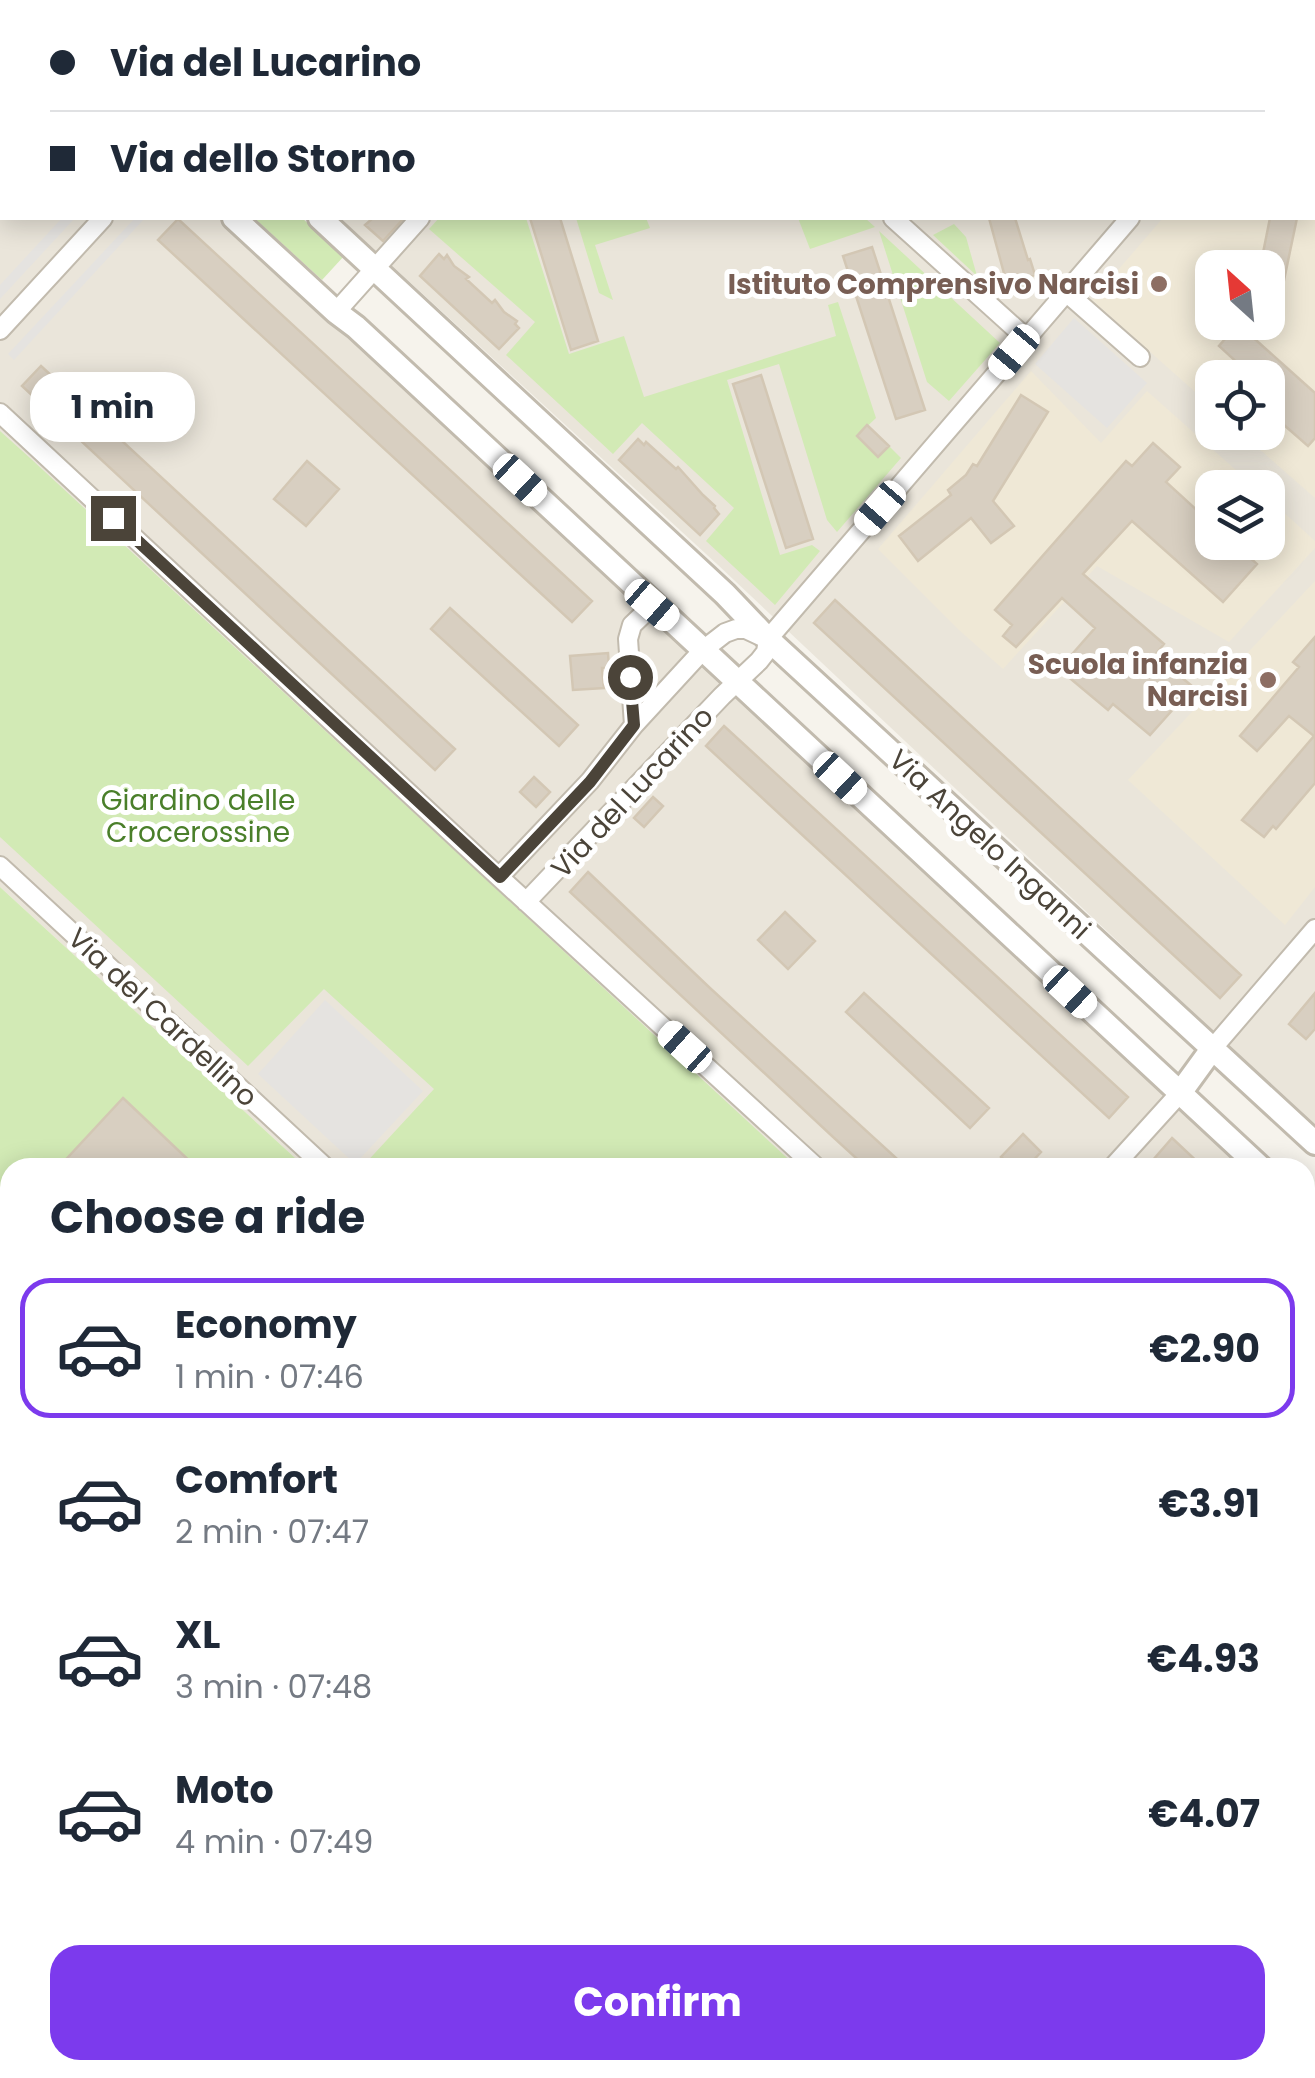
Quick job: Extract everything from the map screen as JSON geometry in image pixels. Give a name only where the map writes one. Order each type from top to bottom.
[{"type":"street","points":[[0,330],[102,220]]},
{"type":"street","name":"Via Angelo Inganni","points":[[236,220],[1250,1158]]},
{"type":"street","name":"Via Angelo Inganni","points":[[322,220],[725,594],[768,639],[1315,1143]]},
{"type":"street","points":[[336,312],[418,220]]},
{"type":"street","points":[[895,220],[1026,338]]},
{"type":"street","points":[[737,681],[759,662],[768,639],[1128,220]]},
{"type":"street","points":[[1066,292],[1140,358]]},
{"type":"street","points":[[0,413],[806,1158]]},
{"type":"street","name":"Via del Lucarino","points":[[634,725],[628,639],[632,626],[652,605]]},
{"type":"street","points":[[703,650],[736,628],[746,628],[768,639]]},
{"type":"street","name":"Via del Lucarino","points":[[500,877],[590,782],[634,725],[703,650]]},
{"type":"street","name":"Via del Lucarino","points":[[526,902],[737,681]]},
{"type":"street","name":"Via del Cardellino","points":[[0,866],[315,1158]]},
{"type":"street","points":[[1121,1158],[1315,929]]},
{"type":"shaded area","points":[[0,220],[236,220],[1248,1158],[295,1158],[0,887]]},
{"type":"shaded area","points":[[60,220],[73,220],[0,299],[0,285]]},
{"type":"shaded area","points":[[133,220],[143,220],[14,360],[8,354]]},
{"type":"shaded area","points":[[342,220],[1315,220],[1315,1127],[718,565]]},
{"type":"shaded area","name":"Istituto Comprensivo Narcisi","points":[[1161,220],[1315,220],[1315,498],[1260,450],[1285,450],[1285,360],[1195,360],[1195,392],[1092,300]]},
{"type":"shaded area","points":[[1074,318],[1147,383],[1107,428],[1035,364]]},
{"type":"shaded area","points":[[1031,371],[1101,443],[1147,391],[1195,434],[1195,450],[1213,450],[1236,470],[1195,470],[1195,560],[1285,560],[1285,514],[1315,541],[1315,548],[1229,642],[1097,566],[1003,669],[878,549]]},
{"type":"shaded area","name":"Scuola infanzia Narcisi","points":[[1315,581],[1315,887],[1285,925],[1128,780]]},
{"type":"shaded area","points":[[325,1000],[423,1091],[361,1158],[349,1158],[258,1074]]},
{"type":"green space","points":[[256,220],[304,220],[344,256],[322,280]]},
{"type":"green space","points":[[437,220],[527,220],[569,354],[624,336],[644,397],[836,336],[828,305],[838,302],[876,418],[857,436],[878,456],[889,446],[901,458],[837,532],[827,520],[779,364],[727,380],[780,555],[812,545],[820,551],[775,605],[706,541],[734,508],[642,423],[613,454],[506,355],[535,322],[429,229]]},
{"type":"green space","points":[[577,220],[647,220],[650,228],[595,245],[613,300],[599,293]]},
{"type":"green space","points":[[799,220],[867,220],[875,227],[810,249]]},
{"type":"green space","points":[[954,224],[966,237],[977,276],[933,235]]},
{"type":"green space","points":[[879,231],[1000,343],[949,401],[927,382]]},
{"type":"green space","name":"Giardino delle Crocerossine","points":[[0,431],[787,1158],[370,1158],[434,1089],[324,989],[248,1066],[0,837]]},
{"type":"green space","points":[[0,887],[295,1158],[0,1158]]},
{"type":"building","points":[[179,220],[592,601],[572,622],[158,240]]},
{"type":"building","points":[[371,220],[402,220],[383,241],[365,225]]},
{"type":"building","points":[[531,220],[561,220],[598,341],[571,350]]},
{"type":"building","points":[[990,220],[1016,220],[1035,275],[1008,288]]},
{"type":"building","points":[[1270,220],[1297,220],[1285,275],[1285,250],[1264,250]]},
{"type":"building","points":[[872,247],[925,410],[896,419],[843,256]]},
{"type":"building","points":[[439,254],[444,259],[447,255],[469,277],[466,279],[517,321],[519,328],[499,349],[420,276]]},
{"type":"building","points":[[1224,340],[1256,340],[1278,360],[1234,360],[1219,346]]},
{"type":"building","points":[[41,366],[455,749],[435,770],[22,386]]},
{"type":"building","points":[[1285,366],[1315,393],[1315,438],[1308,446],[1285,426]]},
{"type":"building","points":[[761,375],[813,539],[786,548],[733,384]]},
{"type":"building","points":[[1021,395],[1048,412],[993,501],[1014,526],[991,543],[971,518],[918,561],[899,536],[951,495],[948,490],[973,464],[977,466]]},
{"type":"building","points":[[867,425],[889,446],[878,457],[857,436]]},
{"type":"building","points":[[638,439],[678,467],[715,506],[719,514],[700,535],[619,460]]},
{"type":"building","points":[[1153,443],[1180,467],[1166,482],[1195,508],[1195,560],[1253,560],[1257,564],[1223,602],[1132,521],[1083,574],[1164,644],[1155,655],[1193,687],[1150,735],[1113,704],[1108,710],[1059,669],[1095,628],[1062,598],[1016,647],[1003,636],[1012,625],[995,610],[1126,461],[1132,466]]},
{"type":"building","points":[[307,461],[339,489],[306,526],[274,499]]},
{"type":"building","points":[[835,600],[1241,975],[1220,998],[814,623]]},
{"type":"building","points":[[450,608],[578,725],[559,746],[431,629]]},
{"type":"building","points":[[1315,637],[1315,783],[1276,829],[1273,826],[1264,837],[1242,820],[1314,736],[1289,716],[1257,751],[1240,736],[1299,667],[1293,662]]},
{"type":"building","points":[[608,653],[609,668],[602,668],[604,688],[573,690],[570,656]]},
{"type":"building","points":[[724,726],[1128,1097],[1109,1118],[706,746]]},
{"type":"building","points":[[534,777],[550,792],[536,807],[520,792]]},
{"type":"building","points":[[653,797],[663,806],[644,827],[634,818]]},
{"type":"building","points":[[588,872],[896,1158],[856,1158],[570,892]]},
{"type":"building","points":[[785,912],[815,941],[788,969],[758,940]]},
{"type":"building","points":[[864,993],[989,1108],[970,1128],[846,1012]]},
{"type":"building","points":[[1315,993],[1315,1029],[1306,1039],[1289,1024]]},
{"type":"building","points":[[123,1098],[186,1158],[67,1158]]},
{"type":"building","points":[[1023,1134],[1041,1152],[1035,1158],[1001,1157]]},
{"type":"building","points":[[1172,1138],[1193,1158],[1155,1158]]},
{"type":"place","name":"Istituto Comprensivo Narcisi","points":[[1159,284]]},
{"type":"place","name":"Scuola infanzia Narcisi","points":[[1268,680]]},
{"type":"route","points":[[113,518],[500,877],[590,782],[634,725],[630,677]]}]
